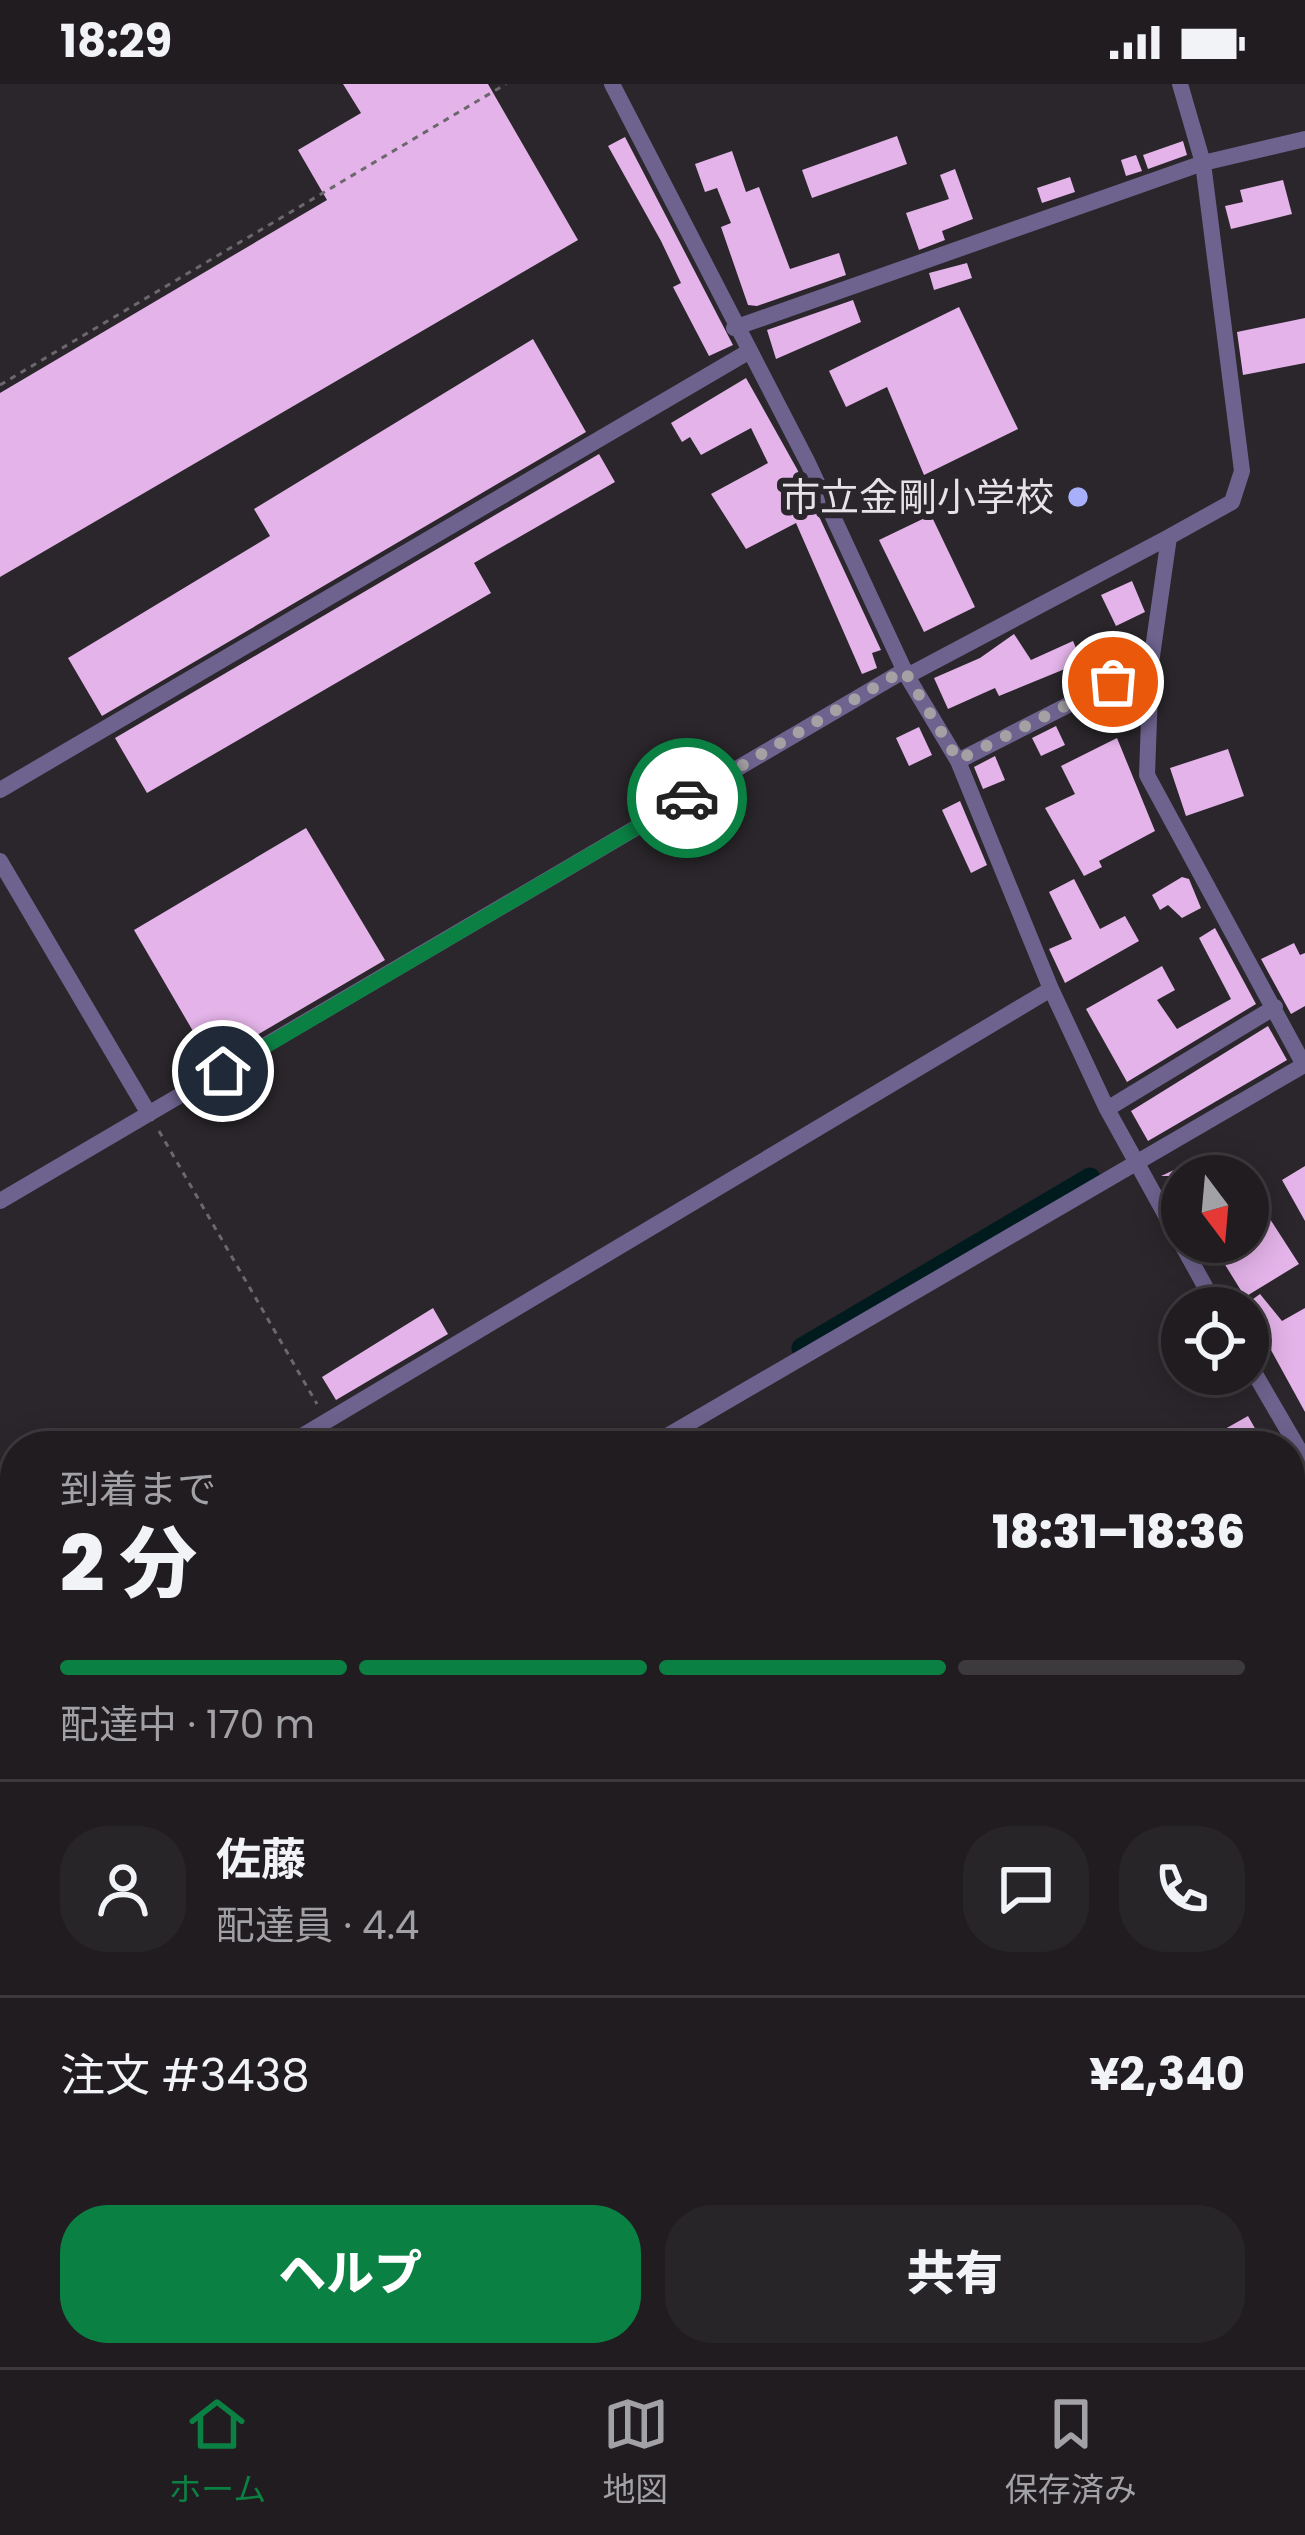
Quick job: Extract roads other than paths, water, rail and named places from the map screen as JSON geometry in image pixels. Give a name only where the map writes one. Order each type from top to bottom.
[{"type":"street","points":[[612,84],[688,224],[734,328],[808,463],[906,673],[958,760],[1051,989],[1107,1109],[1205,1287]]},
{"type":"street","points":[[0,1201],[906,673],[1232,502],[1240,489],[1203,164],[1180,84]]},
{"type":"street","points":[[734,328],[1203,164],[1305,139]]},
{"type":"street","points":[[0,790],[748,352]]},
{"type":"street","points":[[675,1431],[1133,1160],[1304,1066],[1275,1007],[1236,948],[1147,775],[1151,663],[1169,537]]},
{"type":"street","points":[[958,760],[1151,663]]},
{"type":"street","points":[[0,861],[149,1114]]},
{"type":"street","points":[[312,1431],[1051,989]]},
{"type":"street","points":[[1107,1109],[1275,1007]]},
{"type":"street","points":[[1267,1395],[1288,1431]]},
{"type":"waterway","points":[[802,1348],[1090,1178]]},
{"type":"place","name":"市立金剛小学校","points":[[1078,497]]}]
